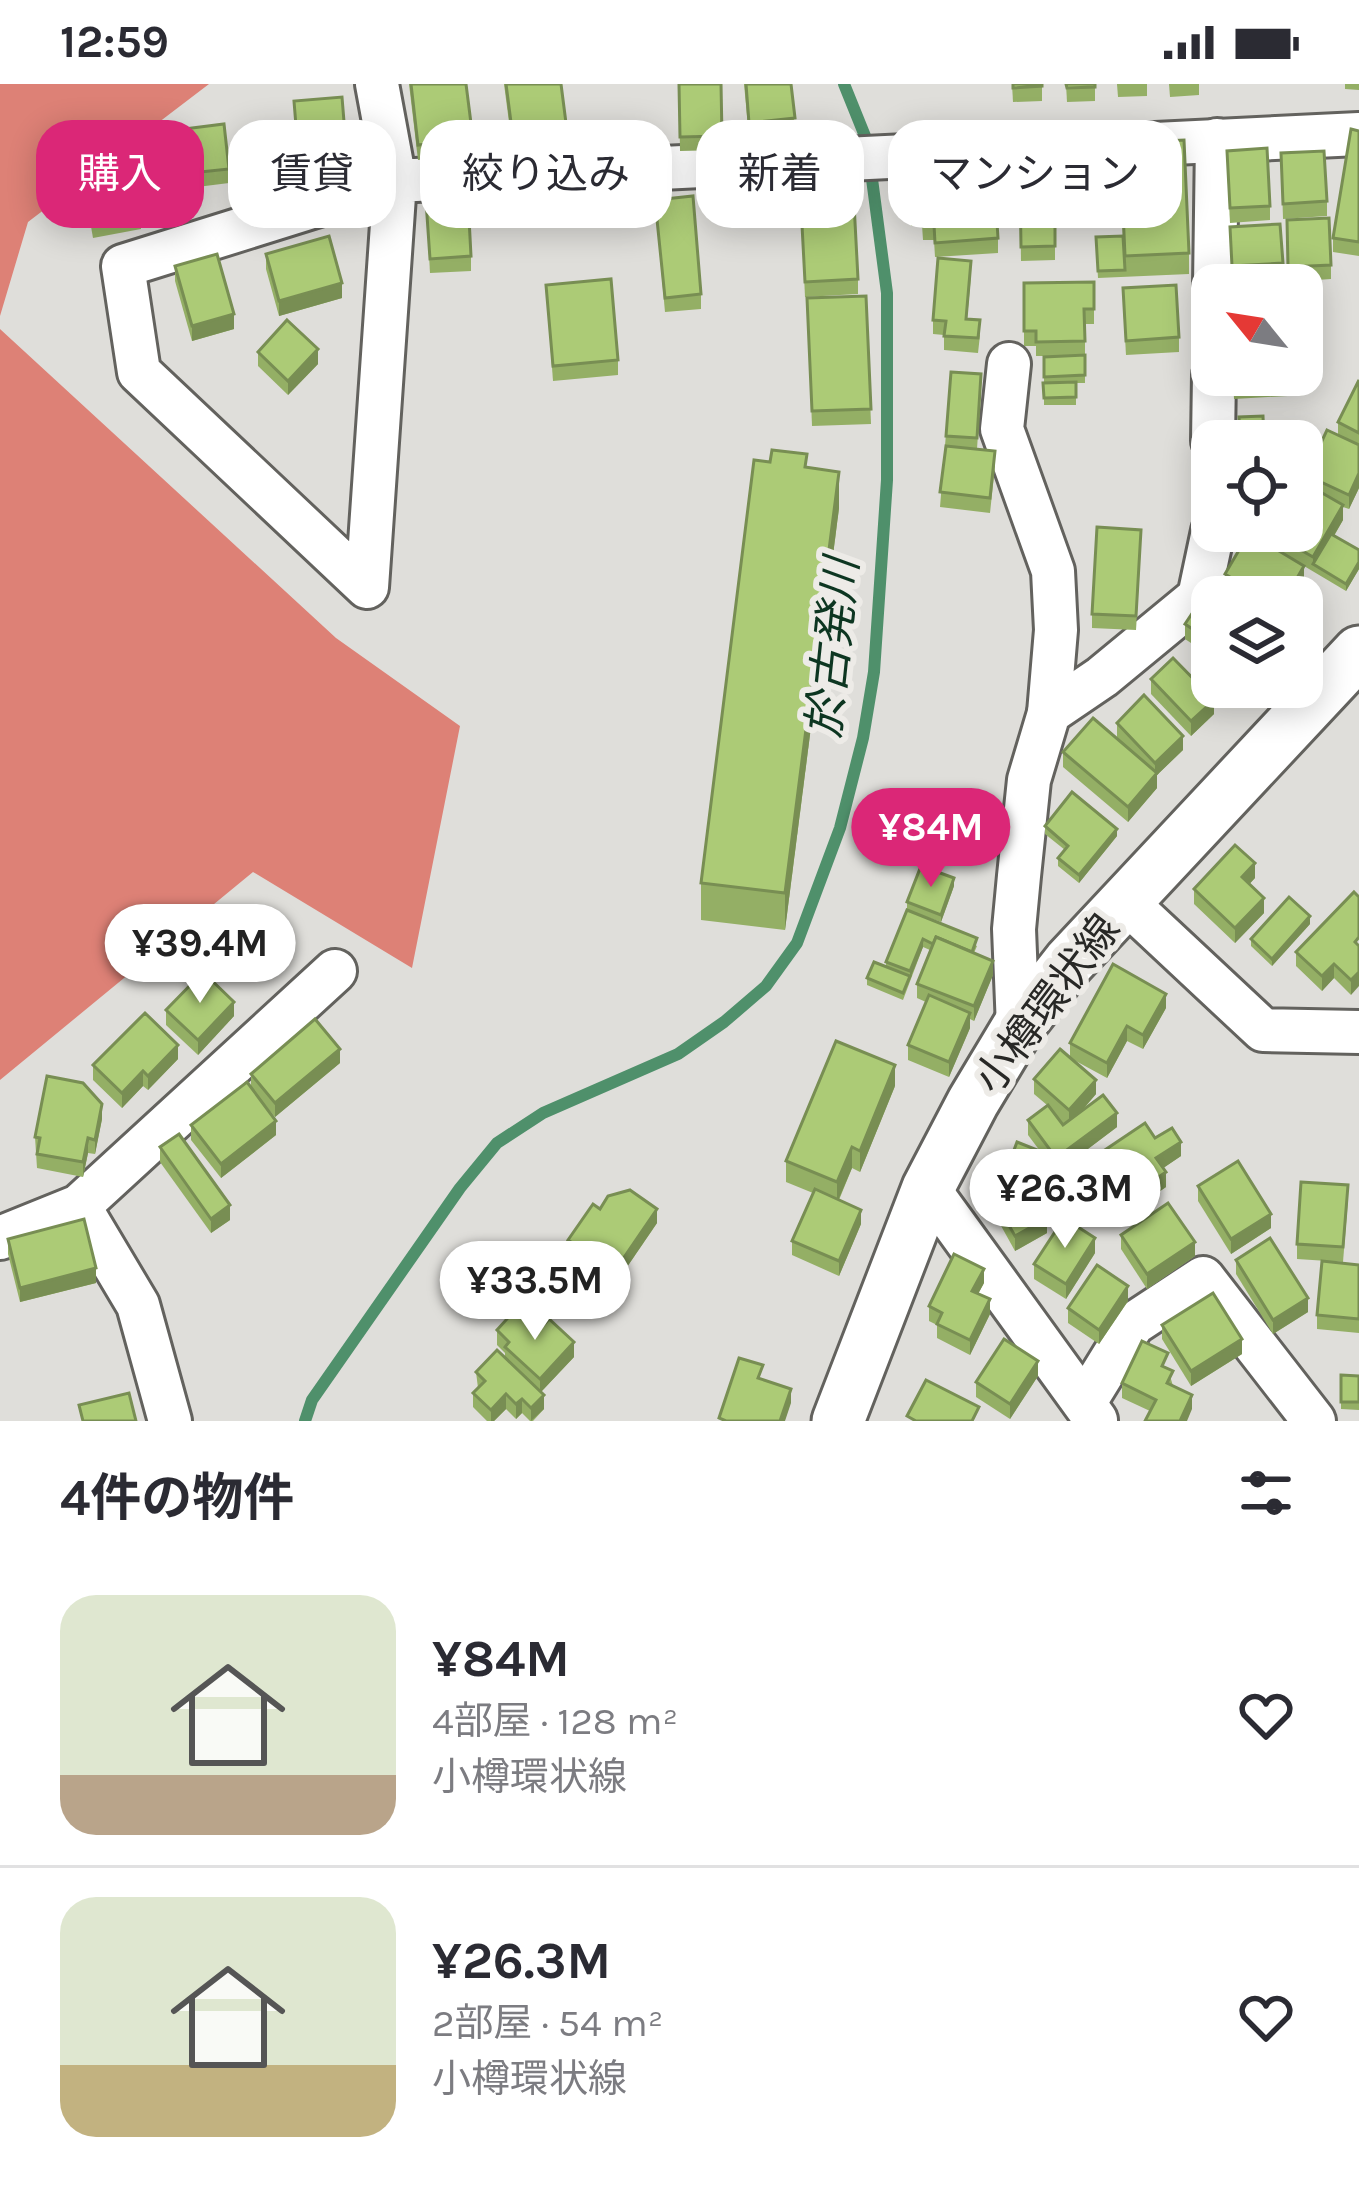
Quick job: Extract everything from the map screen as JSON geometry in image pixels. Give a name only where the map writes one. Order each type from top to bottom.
[{"type":"main road","name":"小樽環状線","points":[[848,1414],[928,1188],[1018,1027],[1069,962],[1359,652]]},
{"type":"street","points":[[377,84],[384,120]]},
{"type":"street","points":[[396,181],[1359,134]]},
{"type":"street","points":[[1214,264],[1217,140]]},
{"type":"street","points":[[395,181],[375,467],[367,587],[139,372],[123,266],[395,181]]},
{"type":"street","points":[[1009,364],[1002,429],[1053,572],[1056,630],[1049,713],[1029,780],[1017,894],[1018,1027]]},
{"type":"street","points":[[1049,713],[1199,598],[1209,552]]},
{"type":"street","points":[[1125,901],[1263,1030],[1359,1032]]},
{"type":"street","points":[[0,1238],[79,1206],[334,971]]},
{"type":"street","points":[[928,1188],[1091,1412],[1132,1324],[1203,1278],[1314,1421]]},
{"type":"street","points":[[79,1206],[138,1306],[170,1421]]},
{"type":"shaded area","points":[[0,84],[209,84],[162,120],[36,120],[36,216],[28,222],[0,316]]},
{"type":"shaded area","points":[[0,329],[336,638],[460,726],[412,968],[253,872],[0,1080]]},
{"type":"building","points":[[411,84],[466,84],[471,120],[420,120],[418,145]]},
{"type":"building","points":[[506,84],[561,84],[566,120],[511,120]]},
{"type":"building","points":[[679,84],[721,84],[722,120],[696,120],[696,137],[680,137]]},
{"type":"building","points":[[746,84],[791,84],[795,118],[749,120]]},
{"type":"building","points":[[1066,84],[1095,84],[1095,87],[1067,88]]},
{"type":"building","points":[[342,97],[344,120],[296,120],[294,101]]},
{"type":"building","points":[[224,124],[228,169],[204,172],[204,126]]},
{"type":"building","points":[[1351,129],[1359,131],[1359,242],[1333,238]]},
{"type":"building","points":[[1182,140],[1189,253],[1125,256],[1124,228],[1182,228]]},
{"type":"building","points":[[1267,148],[1270,206],[1230,208],[1227,151]]},
{"type":"building","points":[[1324,151],[1327,201],[1283,204],[1281,153]]},
{"type":"building","points":[[693,196],[701,294],[665,298],[658,228],[672,228],[672,198]]},
{"type":"building","points":[[1329,218],[1331,265],[1288,264],[1287,220]]},
{"type":"building","points":[[1280,224],[1283,263],[1232,264],[1230,227]]},
{"type":"building","points":[[428,228],[470,228],[471,256],[430,259]]},
{"type":"building","points":[[802,228],[855,228],[858,279],[805,282]]},
{"type":"building","points":[[934,228],[997,228],[998,238],[935,243]]},
{"type":"building","points":[[1021,228],[1055,228],[1055,246],[1021,247]]},
{"type":"building","points":[[329,236],[342,283],[279,301],[266,254]]},
{"type":"building","points":[[1123,236],[1125,270],[1098,271],[1096,237]]},
{"type":"building","points":[[217,254],[234,314],[192,326],[175,266]]},
{"type":"building","points":[[938,258],[971,261],[966,319],[980,320],[978,338],[944,336],[946,321],[933,320]]},
{"type":"building","points":[[611,279],[618,360],[553,366],[546,285]]},
{"type":"building","points":[[1094,282],[1094,309],[1084,309],[1085,341],[1036,342],[1036,331],[1024,331],[1024,283]]},
{"type":"building","points":[[1176,285],[1179,337],[1126,341],[1123,288]]},
{"type":"building","points":[[866,296],[871,409],[812,411],[807,298]]},
{"type":"building","points":[[287,320],[318,349],[288,381],[258,352]]},
{"type":"building","points":[[1085,355],[1085,375],[1044,377],[1044,357]]},
{"type":"building","points":[[951,372],[981,374],[977,438],[946,436]]},
{"type":"building","points":[[1359,380],[1359,433],[1338,422]]},
{"type":"building","points":[[1076,382],[1076,397],[1044,398],[1043,383]]},
{"type":"building","points":[[1327,430],[1359,445],[1359,473],[1349,495],[1323,483]]},
{"type":"building","points":[[946,446],[995,451],[990,498],[940,492]]},
{"type":"building","points":[[772,450],[807,454],[805,467],[839,472],[785,893],[701,883],[754,460],[770,462]]},
{"type":"building","points":[[1323,494],[1343,505],[1323,540]]},
{"type":"building","points":[[1097,527],[1141,530],[1136,616],[1092,614]]},
{"type":"building","points":[[1331,534],[1359,550],[1359,562],[1346,584],[1313,564]]},
{"type":"building","points":[[1238,552],[1281,552],[1304,566],[1298,576],[1225,574]]},
{"type":"building","points":[[1173,658],[1191,676],[1191,708],[1205,708],[1191,721],[1151,679]]},
{"type":"building","points":[[1144,695],[1183,736],[1155,763],[1117,723]]},
{"type":"building","points":[[1093,718],[1157,773],[1128,807],[1063,752]]},
{"type":"building","points":[[1072,792],[1117,829],[1079,875],[1058,858],[1068,846],[1045,826]]},
{"type":"building","points":[[1235,845],[1255,863],[1242,877],[1264,898],[1235,928],[1194,889]]},
{"type":"building","points":[[921,866],[954,878],[941,915],[907,902]]},
{"type":"building","points":[[1354,892],[1359,897],[1355,942],[1359,972],[1351,980],[1334,964],[1322,976],[1296,952]]},
{"type":"building","points":[[1289,897],[1310,916],[1272,959],[1251,939]]},
{"type":"building","points":[[907,910],[977,938],[972,952],[936,937],[933,944],[923,939],[910,971],[886,962]]},
{"type":"building","points":[[936,937],[993,961],[974,1006],[917,984]]},
{"type":"building","points":[[874,962],[910,976],[903,993],[867,978]]},
{"type":"building","points":[[1113,964],[1166,994],[1143,1035],[1127,1026],[1107,1063],[1070,1043]]},
{"type":"building","points":[[203,972],[234,1002],[198,1040],[166,1010]]},
{"type":"building","points":[[929,995],[970,1013],[949,1062],[908,1045]]},
{"type":"building","points":[[145,1013],[178,1045],[148,1076],[143,1071],[122,1093],[93,1065]]},
{"type":"building","points":[[315,1019],[340,1049],[275,1103],[251,1074]]},
{"type":"building","points":[[836,1041],[895,1065],[860,1151],[852,1147],[837,1182],[786,1161]]},
{"type":"building","points":[[1060,1049],[1096,1080],[1069,1110],[1034,1079]]},
{"type":"building","points":[[47,1076],[83,1083],[102,1104],[95,1140],[88,1138],[83,1162],[37,1154],[40,1138],[35,1137]]},
{"type":"building","points":[[247,1082],[276,1121],[221,1164],[191,1125]]},
{"type":"building","points":[[1103,1095],[1117,1113],[1056,1158],[1028,1120],[1048,1105],[1063,1125]]},
{"type":"building","points":[[1145,1123],[1155,1138],[1172,1128],[1181,1142],[1156,1158],[1166,1172],[1122,1202],[1093,1158]]},
{"type":"building","points":[[179,1134],[230,1205],[211,1219],[160,1147]]},
{"type":"building","points":[[1017,1142],[1040,1151],[1028,1183],[1047,1218],[1015,1236],[995,1201]]},
{"type":"building","points":[[1238,1161],[1271,1214],[1231,1239],[1198,1186]]},
{"type":"building","points":[[1301,1182],[1348,1185],[1343,1247],[1297,1244]]},
{"type":"building","points":[[815,1189],[861,1210],[839,1261],[792,1241]]},
{"type":"building","points":[[630,1190],[657,1209],[614,1272],[568,1240],[593,1204],[600,1209],[608,1196]]},
{"type":"building","points":[[1168,1203],[1195,1242],[1147,1274],[1121,1235]]},
{"type":"building","points":[[1064,1218],[1095,1238],[1066,1284],[1034,1264]]},
{"type":"building","points":[[84,1219],[96,1268],[20,1288],[8,1239]]},
{"type":"building","points":[[1270,1238],[1308,1298],[1273,1320],[1236,1260]]},
{"type":"building","points":[[954,1254],[984,1269],[972,1291],[990,1299],[970,1340],[937,1324],[942,1313],[929,1306]]},
{"type":"building","points":[[1322,1261],[1359,1265],[1359,1319],[1317,1315]]},
{"type":"building","points":[[1097,1265],[1128,1286],[1099,1330],[1068,1308]]},
{"type":"building","points":[[1213,1293],[1242,1339],[1191,1371],[1162,1325]]},
{"type":"building","points":[[516,1309],[539,1330],[549,1319],[574,1342],[540,1379],[505,1347],[509,1342],[497,1330]]},
{"type":"building","points":[[1004,1339],[1038,1361],[1010,1404],[976,1382]]},
{"type":"building","points":[[1142,1341],[1168,1353],[1162,1366],[1173,1371],[1167,1383],[1192,1395],[1180,1421],[1145,1421],[1156,1400],[1122,1383]]},
{"type":"building","points":[[497,1350],[544,1395],[531,1408],[522,1399],[516,1404],[506,1394],[491,1410],[473,1393],[485,1381],[476,1372]]},
{"type":"building","points":[[739,1358],[763,1365],[758,1378],[791,1389],[780,1421],[719,1418]]},
{"type":"building","points":[[1341,1375],[1359,1376],[1359,1402],[1341,1402]]},
{"type":"building","points":[[926,1380],[979,1407],[972,1421],[916,1421],[907,1416]]},
{"type":"building","points":[[129,1393],[136,1421],[83,1421],[79,1405]]},
{"type":"waterway","name":"於古発川","points":[[305,1421],[312,1400],[460,1188],[497,1143],[543,1113],[678,1054],[766,986],[797,943],[840,828],[863,738],[874,672],[887,480],[887,293],[867,141],[844,84]]}]
